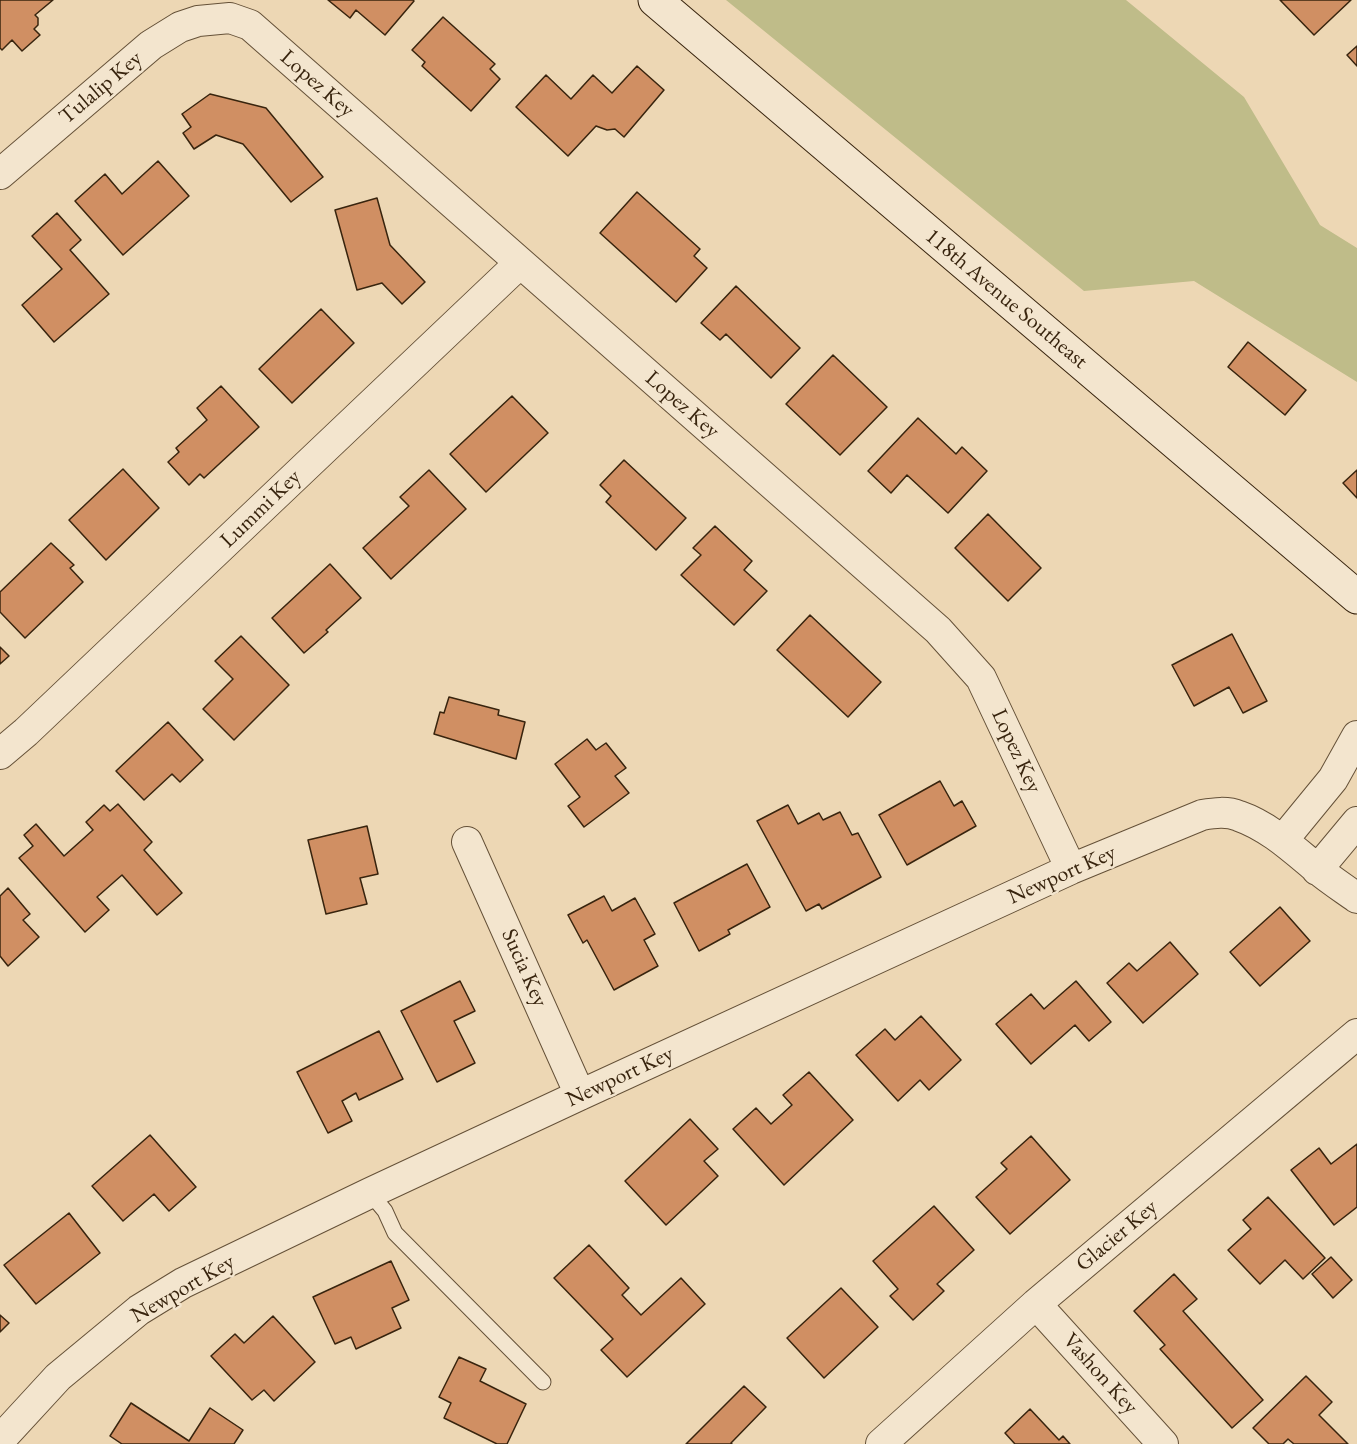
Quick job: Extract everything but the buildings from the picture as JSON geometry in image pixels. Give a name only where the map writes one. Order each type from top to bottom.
[{"type":"street","name":"118th Avenue Southeast","points":[[655,0],[1357,597]]},
{"type":"street","name":"Tulalip Key","points":[[0,174],[151,45],[211,10]]},
{"type":"street","name":"Lopez Key","points":[[211,10],[250,25],[931,623],[981,678],[1071,869]]},
{"type":"street","name":"Lummi Key","points":[[0,754],[26,732],[520,263]]},
{"type":"street","points":[[1283,840],[1334,779],[1357,736]]},
{"type":"street","name":"Newport Key","points":[[0,1440],[58,1377],[139,1310],[183,1283],[580,1095],[1071,869],[1202,815],[1217,812],[1238,815],[1283,840],[1317,870],[1357,898]]},
{"type":"street","points":[[1317,870],[1357,822]]},
{"type":"street","name":"Sucia Key","points":[[467,842],[580,1095]]},
{"type":"street","name":"Glacier Key","points":[[881,1444],[1036,1304],[1357,1034]]},
{"type":"street","name":"Vashon Key","points":[[1036,1304],[1163,1444]]},
{"type":"lane","points":[[370,1193],[385,1211],[395,1233],[543,1382]]},
{"type":"shaded area","points":[[726,0],[1126,0],[1244,97],[1320,225],[1357,248],[1357,382],[1194,281],[1084,291]]}]
